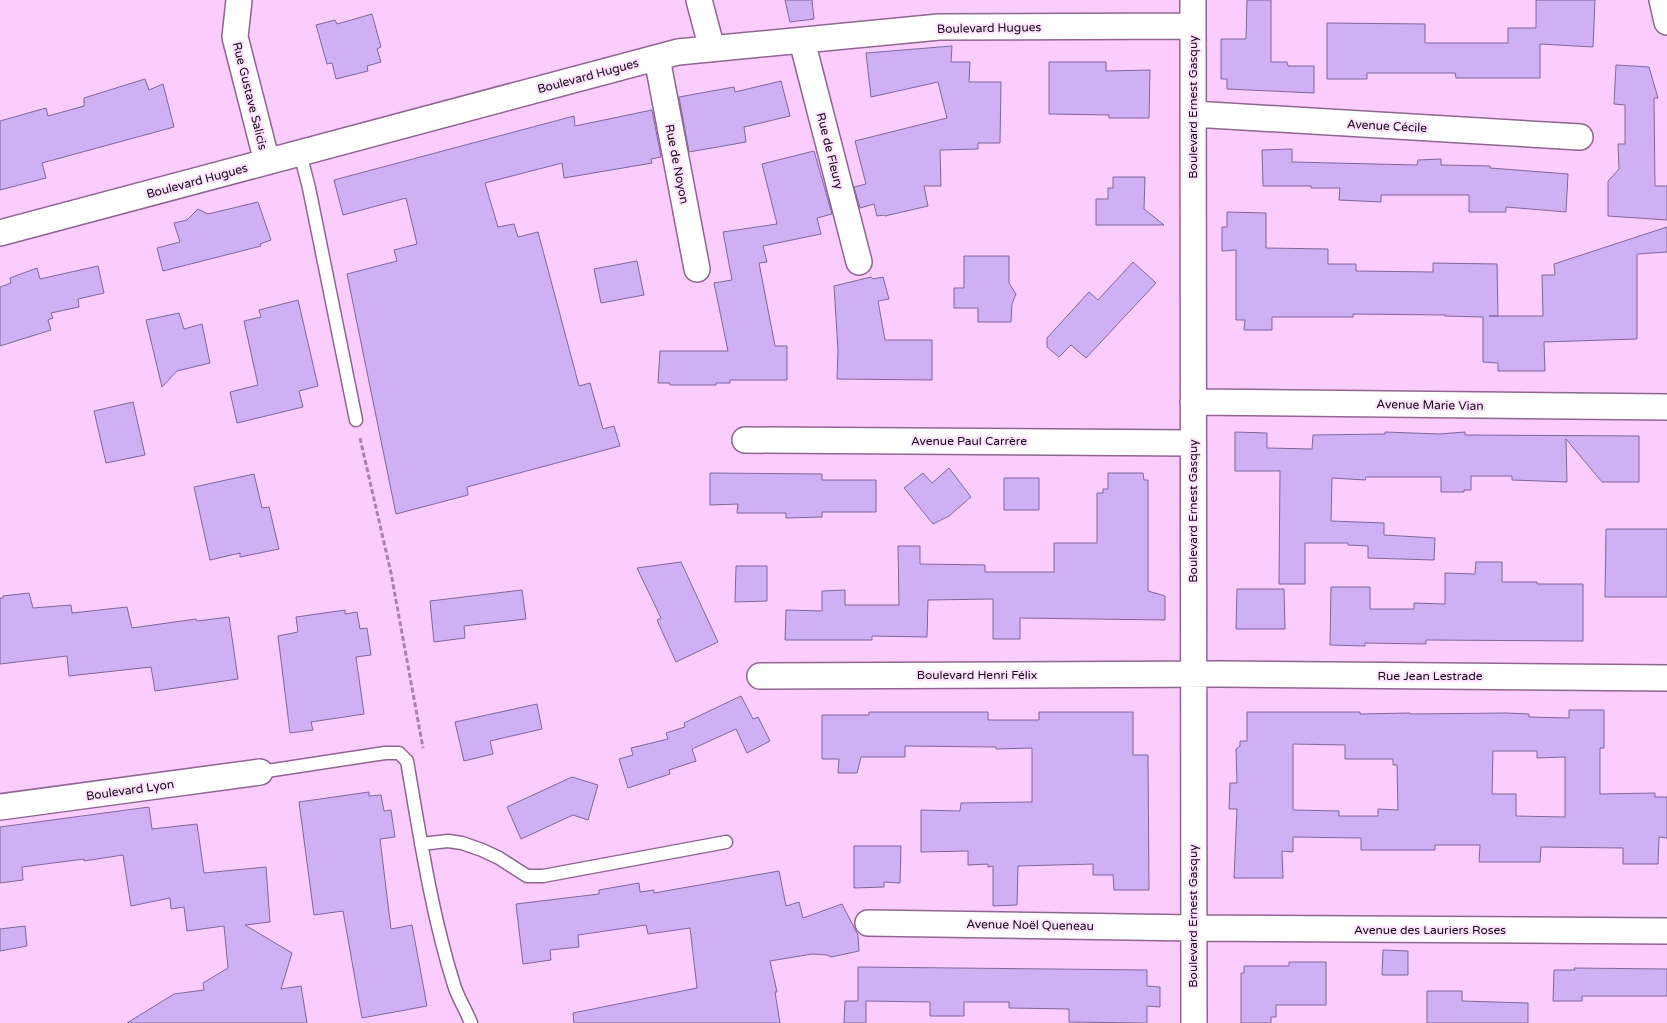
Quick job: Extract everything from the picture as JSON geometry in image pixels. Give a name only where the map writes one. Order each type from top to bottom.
[{"type":"street","name":"Rue Gustave Salicis","points":[[239,0],[235,37],[267,162]]},
{"type":"street","points":[[699,0],[712,49]]},
{"type":"street","name":"Boulevard Ernest Gasquy","points":[[1193,0],[1194,1023]]},
{"type":"street","points":[[1662,0],[1667,22]]},
{"type":"street","name":"Boulevard Hugues","points":[[0,233],[678,52],[939,27],[1193,26]]},
{"type":"street","name":"Rue de Fleury","points":[[802,41],[858,262]]},
{"type":"street","name":"Rue de Noyon","points":[[657,58],[697,269]]},
{"type":"street","name":"Avenue Cécile","points":[[1193,114],[1580,137]]},
{"type":"street","name":"Avenue Marie Vian","points":[[1193,402],[1667,407]]},
{"type":"street","name":"Avenue Paul Carrère","points":[[745,440],[1192,442]]},
{"type":"street","name":"Boulevard Henri Félix","points":[[760,676],[1193,674]]},
{"type":"street","name":"Rue Jean Lestrade","points":[[1193,674],[1667,678]]},
{"type":"street","name":"Boulevard Lyon","points":[[0,807],[260,772]]},
{"type":"street","name":"Avenue Noël Queneau","points":[[868,923],[1193,928]]},
{"type":"street","name":"Avenue des Lauriers Roses","points":[[1193,928],[1667,931]]},
{"type":"lane","points":[[300,153],[311,197],[356,420]]},
{"type":"lane","points":[[260,772],[385,753],[399,753],[406,761],[434,910],[455,986],[471,1023]]},
{"type":"lane","points":[[421,844],[448,840],[462,843],[499,858],[527,876],[543,876],[726,842]]},
{"type":"path","points":[[356,420],[391,573],[423,748]]},
{"type":"building","points":[[785,0],[812,0],[814,19],[790,22]]},
{"type":"building","points":[[1247,0],[1271,0],[1271,62],[1287,62],[1288,66],[1314,66],[1314,93],[1227,89],[1227,79],[1221,79],[1221,39],[1246,39]]},
{"type":"building","points":[[1536,0],[1595,0],[1593,47],[1540,44],[1540,78],[1456,78],[1455,73],[1367,73],[1367,79],[1327,79],[1327,23],[1425,24],[1425,43],[1508,43],[1508,28],[1536,28]]},
{"type":"building","points":[[372,14],[381,47],[377,49],[381,62],[367,66],[368,71],[336,79],[332,63],[327,64],[316,25],[335,20],[337,24]]},
{"type":"building","points":[[952,46],[951,62],[970,62],[969,82],[1001,82],[1000,143],[978,143],[978,149],[940,150],[941,186],[924,186],[928,206],[885,216],[877,216],[874,204],[860,208],[854,187],[866,184],[855,141],[947,118],[938,82],[871,97],[866,53]]},
{"type":"building","points":[[1049,62],[1106,62],[1106,71],[1150,70],[1149,118],[1109,118],[1109,115],[1049,114]]},
{"type":"building","points":[[1616,65],[1649,67],[1658,98],[1654,98],[1655,186],[1667,186],[1667,220],[1608,216],[1608,181],[1619,169],[1618,144],[1625,144],[1625,105],[1614,104]]},
{"type":"building","points":[[145,79],[149,90],[163,84],[174,127],[42,163],[46,178],[0,190],[0,121],[46,108],[48,116],[84,106],[84,98]]},
{"type":"building","points":[[781,81],[790,116],[744,127],[746,142],[689,152],[679,97],[734,87],[735,92]]},
{"type":"building","points":[[652,110],[661,157],[651,159],[652,163],[564,178],[562,163],[485,183],[498,227],[514,224],[518,237],[538,232],[579,386],[590,383],[603,429],[614,426],[620,446],[467,487],[468,495],[396,514],[347,274],[397,261],[394,250],[417,244],[406,198],[343,215],[334,180],[574,116],[575,126]]},
{"type":"building","points":[[1292,149],[1292,162],[1417,165],[1418,160],[1441,159],[1441,165],[1490,166],[1490,168],[1568,174],[1566,212],[1506,207],[1506,212],[1469,212],[1469,195],[1381,195],[1381,202],[1339,200],[1340,188],[1263,186],[1262,150]]},
{"type":"building","points":[[814,151],[832,214],[817,218],[821,234],[763,246],[767,262],[759,263],[775,346],[787,346],[787,380],[730,380],[730,383],[716,383],[716,385],[670,385],[670,383],[658,383],[660,351],[728,351],[714,283],[732,280],[723,232],[777,224],[762,164]]},
{"type":"building","points":[[1113,177],[1145,177],[1144,209],[1164,225],[1096,225],[1096,199],[1108,199],[1108,188],[1113,188]]},
{"type":"building","points":[[258,202],[271,240],[260,244],[261,246],[163,271],[157,248],[180,242],[174,223],[187,220],[198,209],[208,214]]},
{"type":"building","points":[[1227,212],[1266,213],[1266,248],[1328,249],[1328,264],[1356,264],[1356,271],[1433,272],[1433,263],[1497,264],[1498,316],[1543,316],[1542,275],[1555,275],[1554,264],[1667,227],[1667,252],[1637,254],[1637,339],[1544,342],[1545,371],[1498,371],[1498,363],[1483,362],[1483,317],[1353,314],[1353,317],[1272,317],[1272,330],[1244,330],[1245,320],[1236,320],[1236,250],[1222,251],[1222,227],[1227,227]]},
{"type":"building","points":[[964,256],[1009,256],[1009,283],[1016,294],[1012,304],[1011,322],[978,322],[978,308],[954,308],[954,288],[964,288]]},
{"type":"building","points":[[637,261],[644,295],[601,303],[594,269]]},
{"type":"building","points":[[1133,262],[1156,283],[1086,358],[1071,345],[1059,357],[1047,347],[1047,338],[1089,292],[1098,300]]},
{"type":"building","points":[[98,266],[104,293],[78,299],[79,307],[51,313],[53,318],[48,320],[51,330],[0,346],[0,287],[11,283],[10,278],[37,268],[40,279]]},
{"type":"building","points":[[871,277],[873,279],[883,277],[889,299],[878,301],[885,340],[932,340],[932,380],[837,379],[838,350],[834,286]]},
{"type":"building","points":[[298,300],[318,386],[299,391],[303,407],[237,423],[230,392],[258,385],[244,321],[261,317],[259,310]]},
{"type":"building","points":[[179,313],[184,329],[202,324],[210,363],[177,371],[162,387],[146,320]]},
{"type":"building","points":[[133,402],[145,455],[106,463],[94,411]]},
{"type":"building","points":[[1235,432],[1267,433],[1267,448],[1312,449],[1313,435],[1385,434],[1385,432],[1439,434],[1465,432],[1465,435],[1639,436],[1639,482],[1602,482],[1566,439],[1567,482],[1512,480],[1512,476],[1471,476],[1471,490],[1464,490],[1464,492],[1441,492],[1441,477],[1366,477],[1365,480],[1332,478],[1331,521],[1384,523],[1384,535],[1435,538],[1434,560],[1368,558],[1368,546],[1348,545],[1348,543],[1305,543],[1305,584],[1279,584],[1280,471],[1235,471]]},
{"type":"building","points":[[949,468],[971,497],[949,516],[933,524],[904,488],[923,473],[932,483]]},
{"type":"building","points":[[710,473],[822,474],[822,480],[876,480],[876,512],[822,512],[822,517],[786,518],[786,513],[737,513],[738,504],[710,505]]},
{"type":"building","points":[[1108,473],[1143,473],[1144,480],[1148,480],[1148,591],[1165,596],[1165,620],[1020,618],[1020,639],[993,639],[993,599],[928,600],[927,637],[872,636],[872,640],[785,640],[786,610],[822,611],[822,591],[845,590],[845,605],[899,605],[898,546],[920,546],[920,564],[985,565],[985,572],[1054,572],[1054,543],[1097,543],[1097,493],[1103,493],[1103,489],[1108,489]]},
{"type":"building","points":[[254,474],[262,508],[269,507],[279,549],[240,557],[240,553],[210,560],[194,487]]},
{"type":"building","points":[[1004,478],[1039,478],[1039,510],[1004,510]]},
{"type":"building","points":[[1606,529],[1667,529],[1667,597],[1605,597]]},
{"type":"building","points":[[681,562],[718,642],[676,662],[657,620],[661,618],[637,568]]},
{"type":"building","points":[[1476,562],[1502,562],[1502,582],[1583,584],[1583,641],[1426,640],[1426,644],[1365,643],[1365,646],[1330,645],[1331,587],[1370,587],[1370,609],[1414,609],[1414,603],[1445,604],[1445,573],[1475,574]]},
{"type":"building","points":[[736,566],[767,566],[767,601],[735,602]]},
{"type":"building","points":[[1237,589],[1284,589],[1285,629],[1236,629]]},
{"type":"building","points":[[522,590],[526,619],[464,626],[465,638],[434,642],[430,601]]},
{"type":"building","points":[[29,593],[33,608],[71,605],[72,613],[127,607],[132,628],[196,619],[197,621],[229,617],[238,679],[155,691],[151,667],[69,676],[67,656],[0,664],[0,598]]},
{"type":"building","points":[[345,610],[345,614],[357,612],[360,629],[367,628],[371,655],[356,657],[364,714],[311,722],[313,730],[290,733],[278,636],[298,632],[296,617]]},
{"type":"building","points":[[741,696],[753,719],[758,717],[770,741],[747,753],[736,729],[692,749],[696,761],[669,770],[670,774],[628,788],[619,759],[633,755],[631,748],[668,739],[666,733],[685,727],[684,723]]},
{"type":"building","points":[[537,704],[542,729],[490,741],[493,754],[464,761],[455,722]]},
{"type":"building","points":[[1569,710],[1604,710],[1604,748],[1600,748],[1600,794],[1655,793],[1655,797],[1667,797],[1667,838],[1659,837],[1658,864],[1623,864],[1623,848],[1541,847],[1540,862],[1479,862],[1480,845],[1435,845],[1435,850],[1361,850],[1361,838],[1293,837],[1293,852],[1282,851],[1283,878],[1234,878],[1237,809],[1229,809],[1230,783],[1237,783],[1236,749],[1240,746],[1240,741],[1247,741],[1247,712],[1360,712],[1360,714],[1506,713],[1529,714],[1529,717],[1569,718]],"holes":[[[1293,744],[1345,745],[1345,759],[1393,759],[1393,765],[1397,765],[1398,810],[1378,809],[1378,816],[1339,816],[1339,811],[1293,810]],[[1493,751],[1537,751],[1537,758],[1565,757],[1565,817],[1516,816],[1516,794],[1492,794]]]},
{"type":"building","points":[[869,712],[988,712],[988,720],[1039,720],[1039,712],[1133,712],[1133,755],[1148,755],[1149,890],[1114,890],[1113,875],[1093,875],[1093,864],[1018,866],[1017,905],[993,906],[993,866],[988,867],[988,864],[968,865],[968,851],[921,852],[921,810],[960,811],[961,803],[1032,802],[1032,748],[996,749],[996,747],[905,746],[905,757],[861,757],[857,773],[838,773],[839,759],[822,759],[822,715],[869,715]]},
{"type":"building","points":[[572,777],[598,785],[588,820],[573,815],[521,839],[507,807]]},
{"type":"building","points":[[369,792],[369,796],[381,795],[384,811],[391,810],[395,837],[380,839],[391,929],[412,925],[427,1006],[362,1018],[343,911],[314,915],[299,802]]},
{"type":"building","points":[[149,807],[152,829],[197,824],[204,873],[266,867],[270,922],[245,925],[292,953],[281,989],[301,986],[307,1023],[127,1023],[174,994],[204,990],[203,983],[228,968],[224,926],[187,931],[184,907],[171,909],[170,898],[131,906],[123,855],[22,867],[23,880],[0,883],[0,827]]},
{"type":"building","points":[[854,846],[901,846],[900,883],[884,882],[884,887],[854,888]]},
{"type":"building","points":[[779,871],[786,906],[799,902],[803,918],[842,904],[858,935],[859,951],[831,957],[812,954],[770,961],[777,992],[775,992],[780,1023],[574,1023],[573,1013],[697,988],[690,928],[648,934],[646,925],[578,935],[579,947],[550,950],[551,960],[523,964],[516,904],[599,894],[599,890],[639,883],[640,892],[654,890],[654,893]]},
{"type":"building","points":[[25,926],[27,946],[0,951],[0,929]]},
{"type":"building","points":[[1383,950],[1408,951],[1408,975],[1382,975]]},
{"type":"building","points":[[1289,962],[1326,962],[1326,1005],[1276,1005],[1276,1017],[1271,1017],[1271,1023],[1241,1023],[1241,973],[1244,973],[1244,966],[1289,966]]},
{"type":"building","points":[[858,967],[1147,970],[1147,986],[1160,987],[1160,1007],[1147,1006],[1147,1023],[1069,1022],[1069,1009],[1009,1008],[1009,1002],[964,1002],[964,1016],[930,1016],[930,1002],[866,1001],[866,1023],[844,1023],[845,1001],[858,1001]]},
{"type":"building","points":[[1574,968],[1667,969],[1667,996],[1582,996],[1582,1001],[1553,1001],[1554,970],[1575,970]]},
{"type":"building","points":[[1427,991],[1462,991],[1462,1001],[1528,1003],[1528,1023],[1427,1023]]}]
